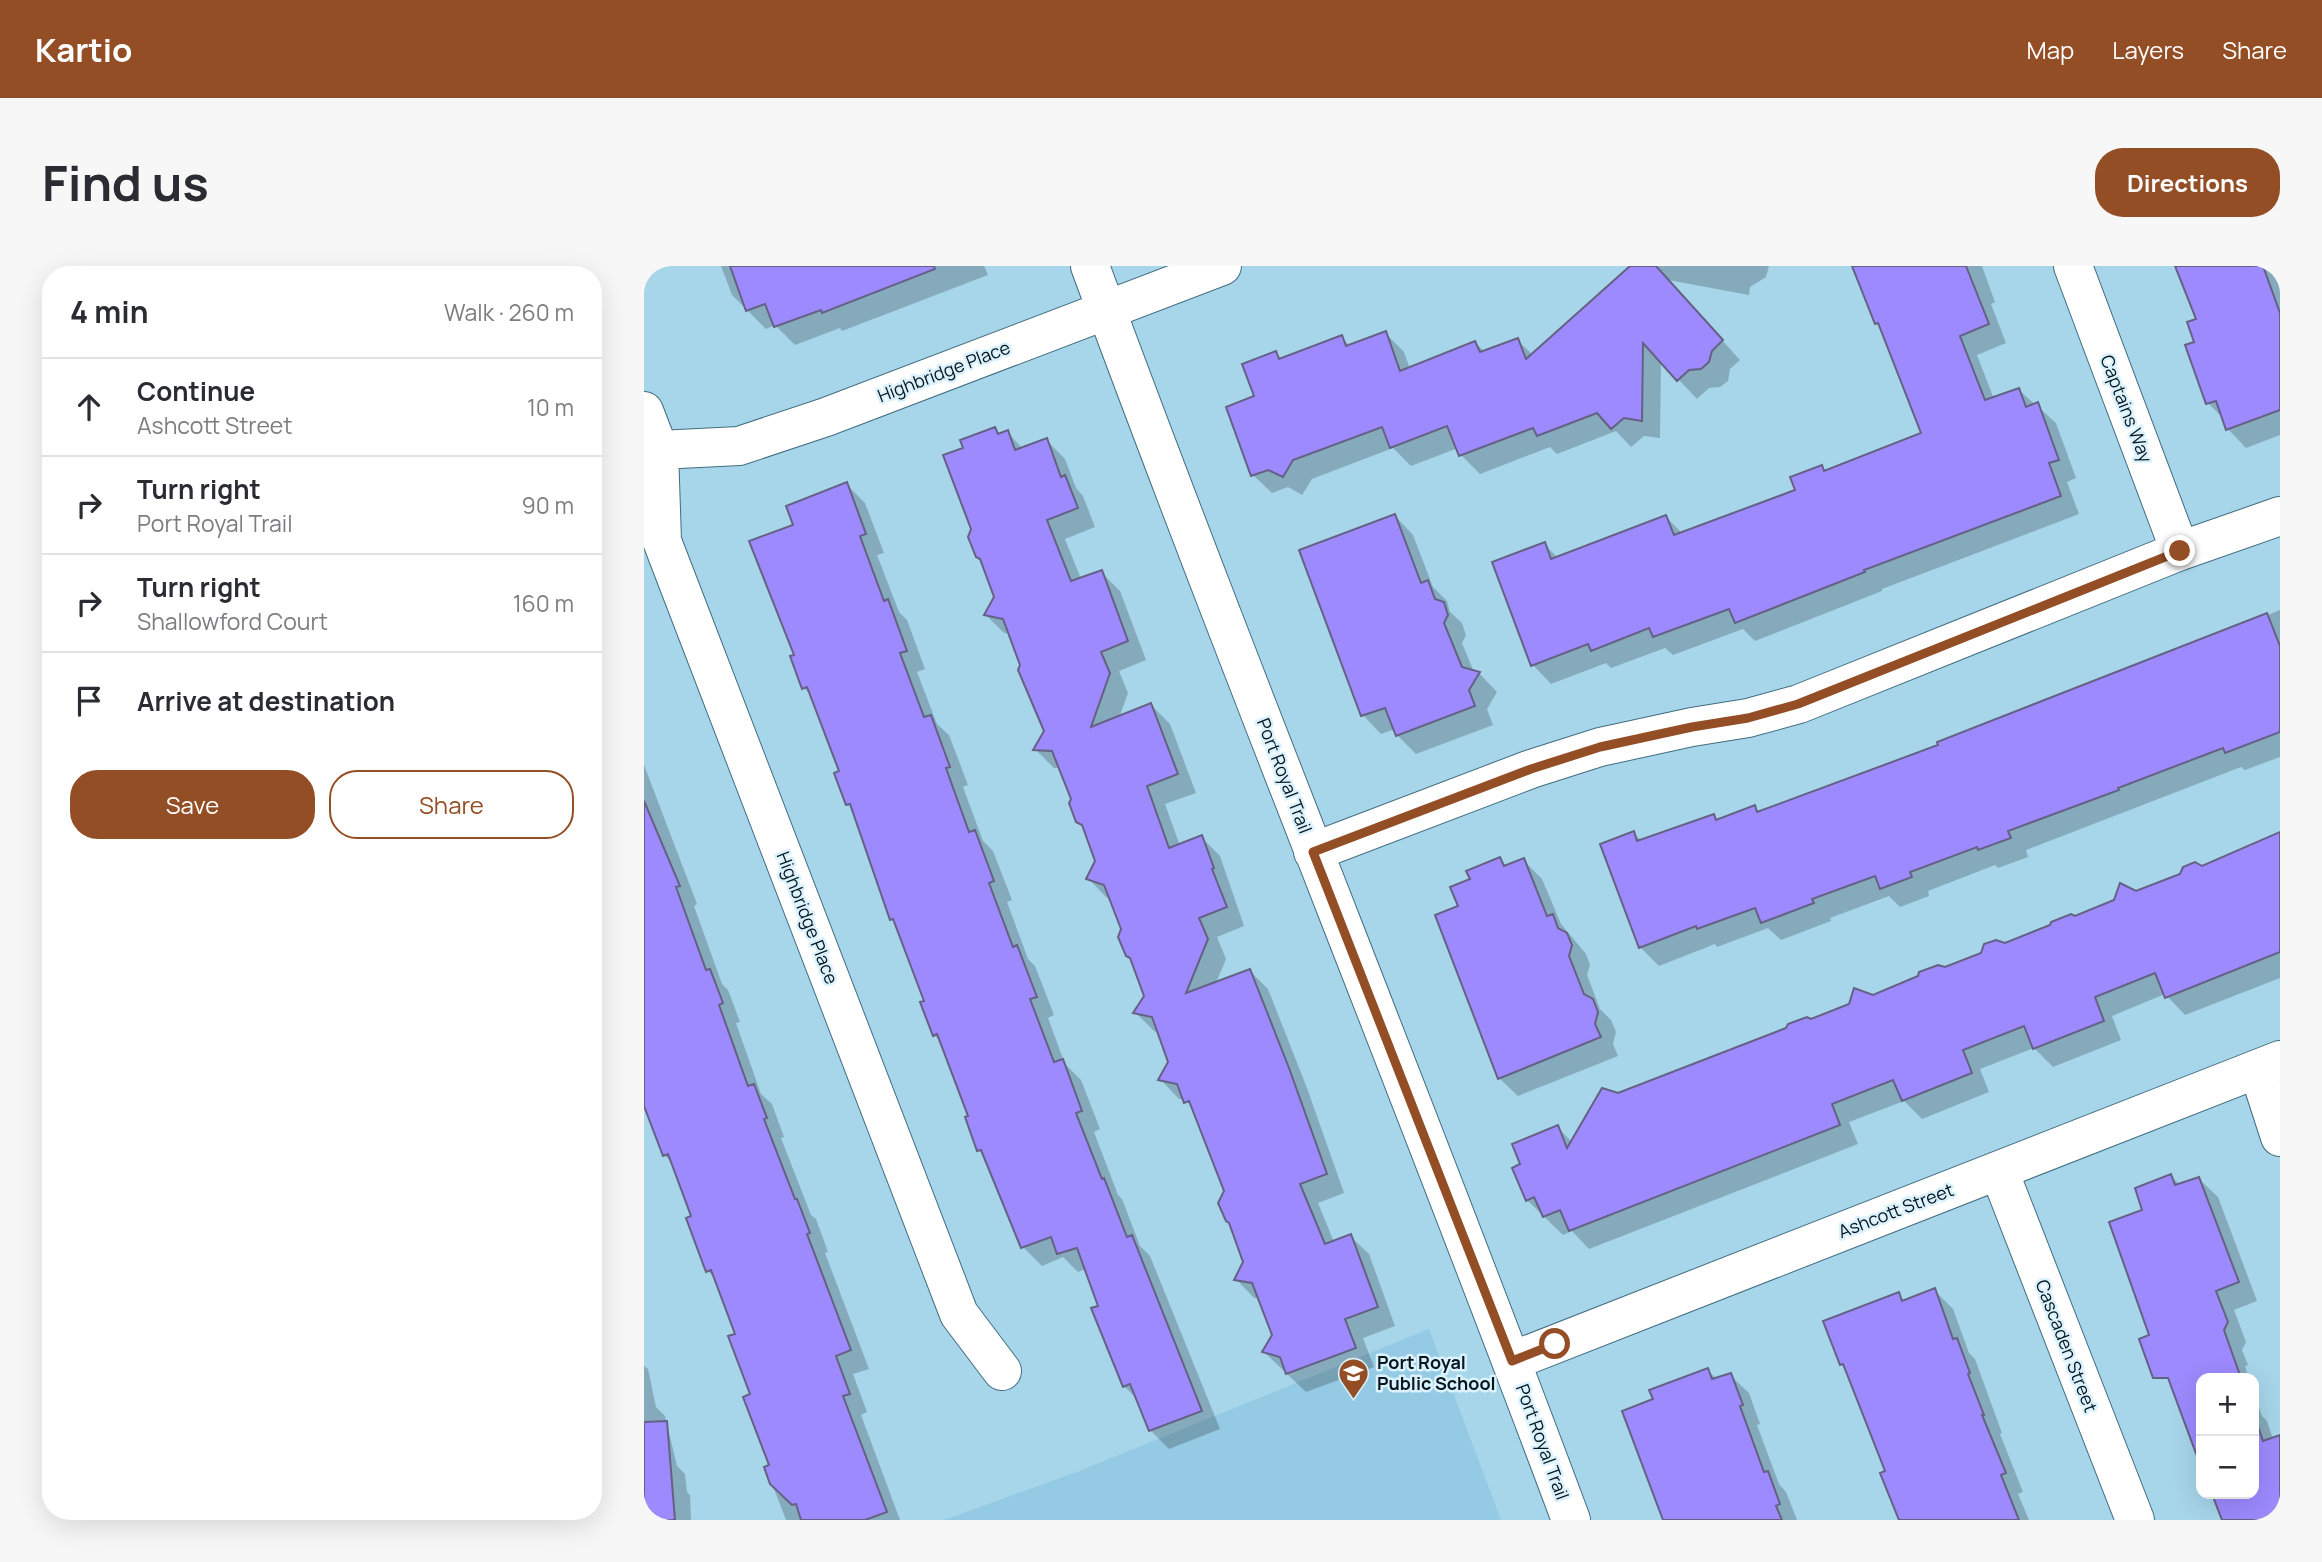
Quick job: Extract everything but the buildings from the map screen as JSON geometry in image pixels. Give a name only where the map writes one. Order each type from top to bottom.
[{"type":"street","name":"Port Royal Trail","points":[[1090,266],[1571,1520]]},
{"type":"street","name":"Highbridge Place","points":[[659,450],[739,446],[826,417],[1222,266]]},
{"type":"street","name":"Captains Way","points":[[2073,266],[2180,551]]},
{"type":"street","name":"Highbridge Place","points":[[644,411],[659,450],[662,541],[960,1314],[1002,1371]]},
{"type":"street","points":[[1313,852],[1531,769],[1600,747],[1748,718],[1798,704],[2180,551],[2280,516]]},
{"type":"street","points":[[2269,1064],[2280,1137]]},
{"type":"street","name":"Ashcott Street","points":[[1512,1361],[2269,1064]]},
{"type":"street","name":"Cascaden Street","points":[[1999,1171],[2135,1520]]},
{"type":"shaded area","name":"Port Royal Public School","points":[[1429,1329],[1501,1520],[944,1520],[1077,1472]]},
{"type":"place","name":"Port Royal Public School","points":[[1354,1400]]},
{"type":"route","points":[[1555,1344],[1512,1361],[1313,852],[1531,769],[1600,747],[1748,718],[1798,704],[2180,551]]}]
